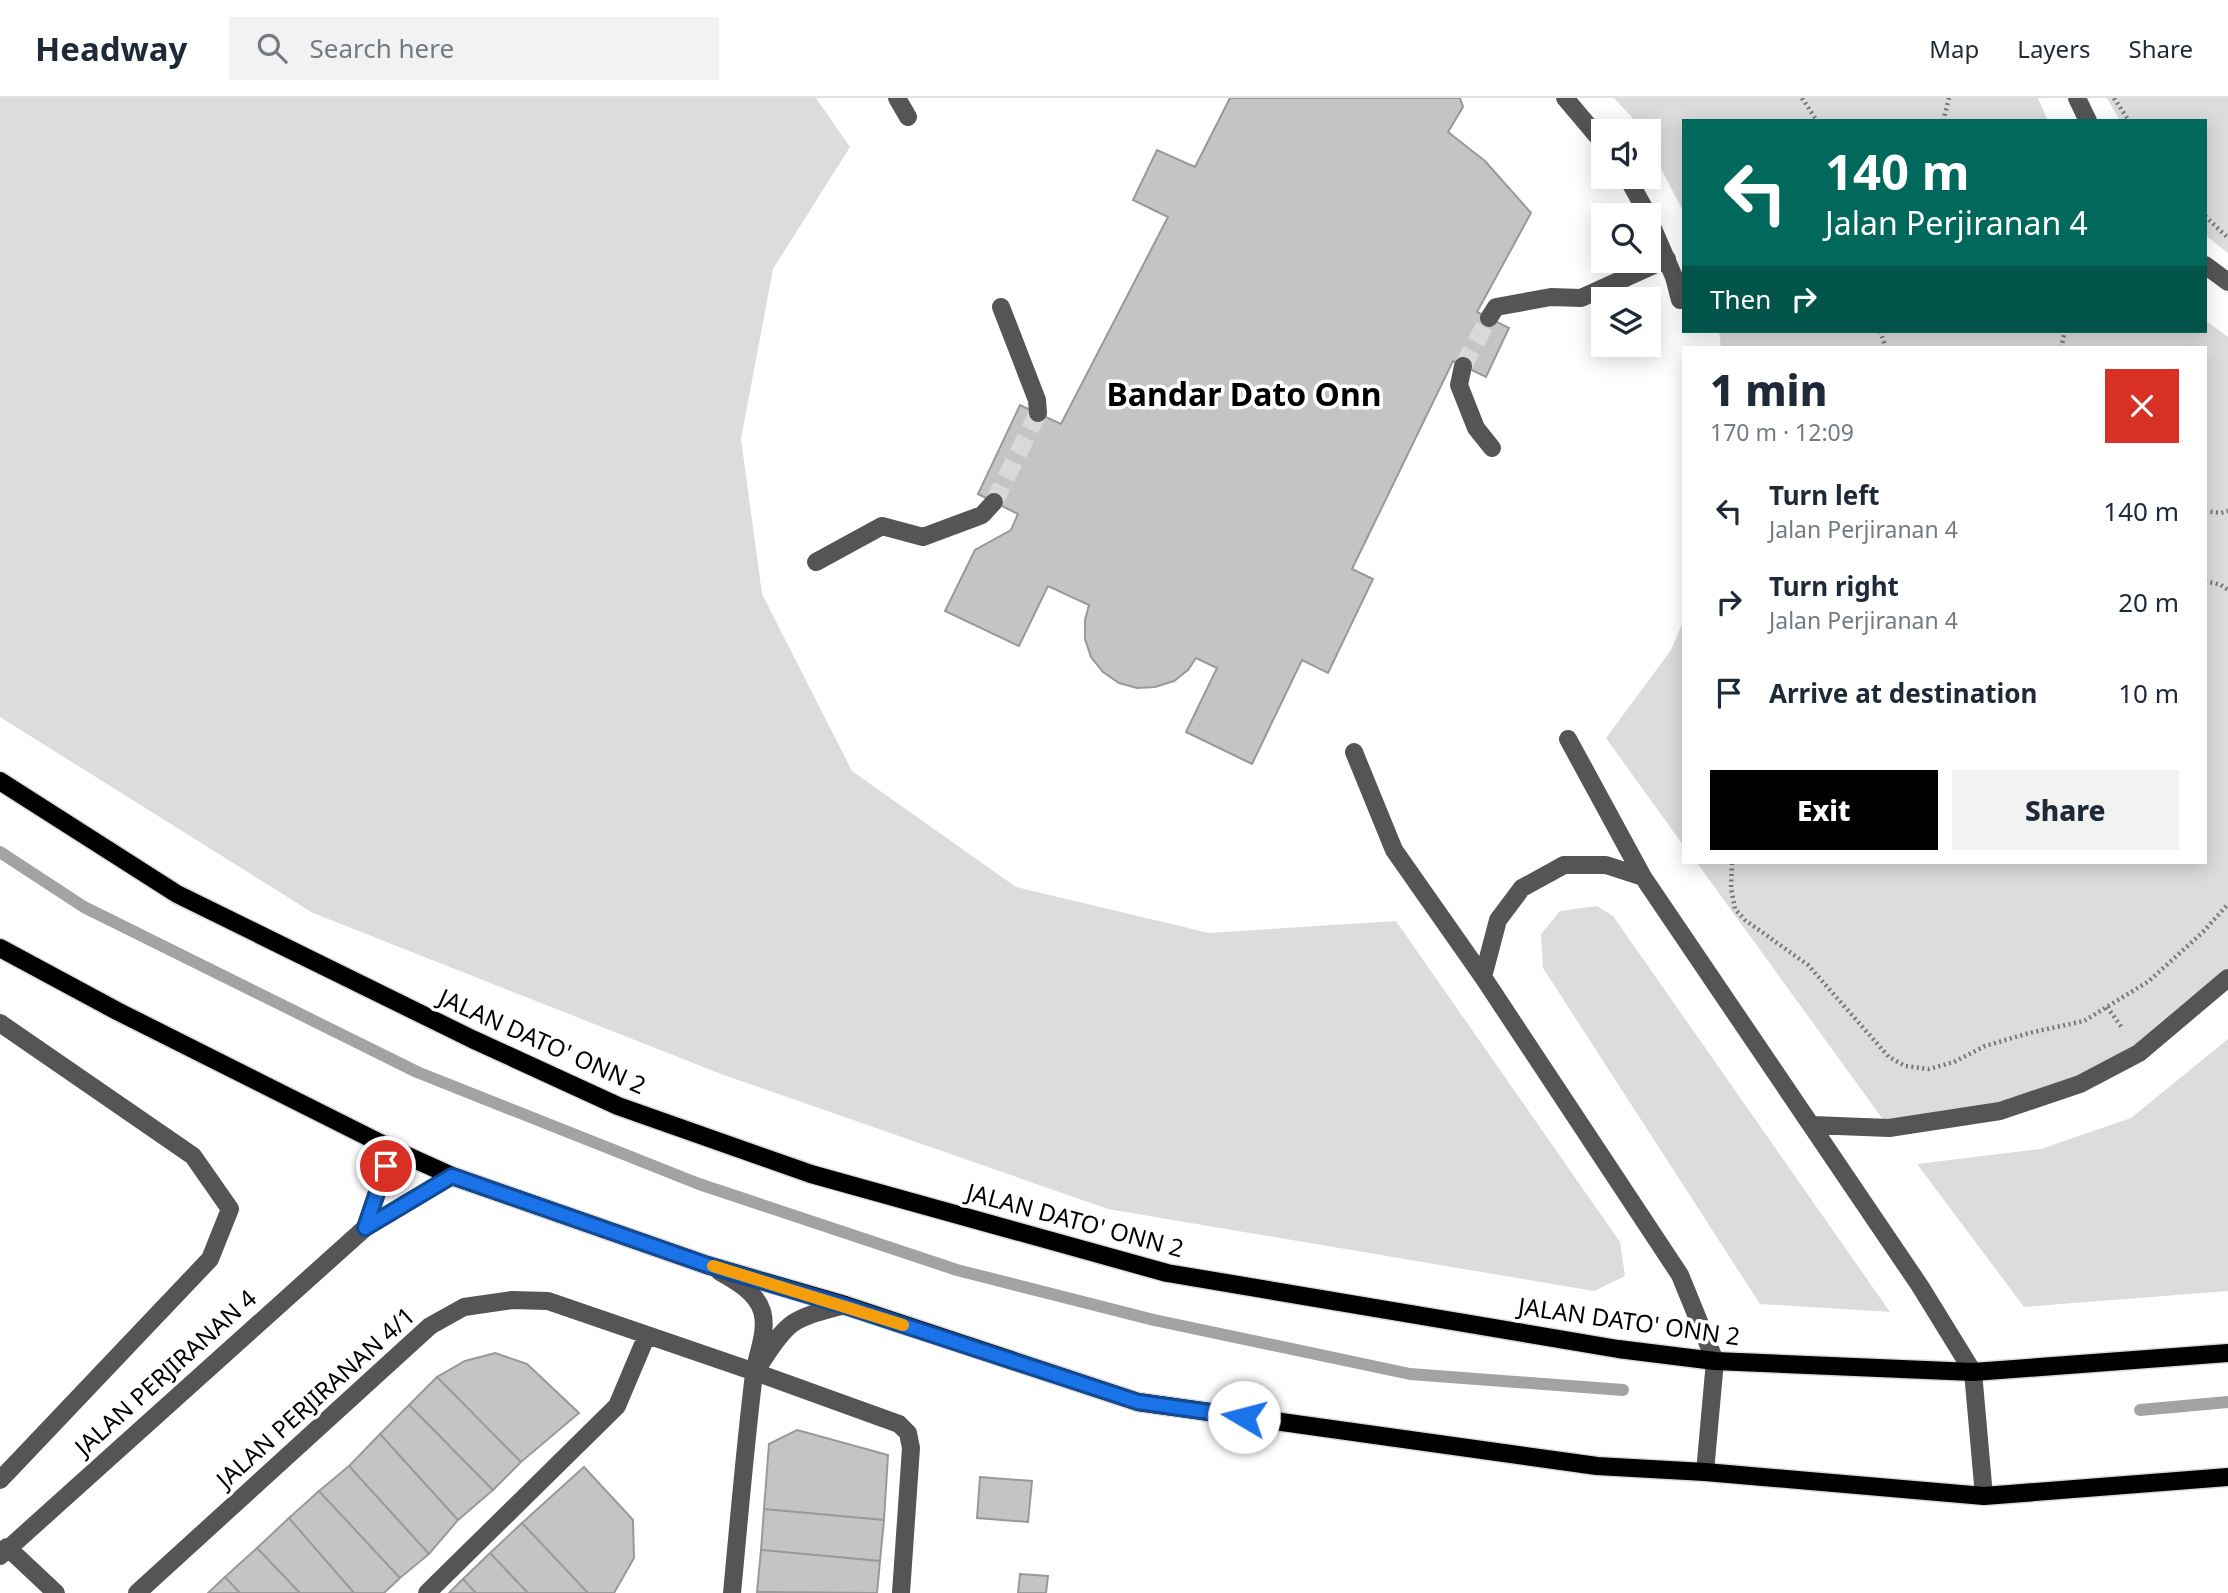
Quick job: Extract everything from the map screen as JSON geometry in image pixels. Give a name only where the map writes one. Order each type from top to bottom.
[{"type":"main road","name":"JALAN DATO' ONN 2","points":[[0,781],[177,894],[472,1040],[618,1106],[811,1174],[1167,1273],[1618,1349],[1715,1361],[1973,1372],[2228,1353]]},
{"type":"main road","points":[[1,949],[117,1011],[392,1149],[452,1176],[707,1265],[845,1306],[1138,1402],[1597,1466],[1705,1472],[1984,1496],[2228,1477]]},
{"type":"street","points":[[897,98],[908,117]]},
{"type":"street","points":[[1564,98],[1591,129]]},
{"type":"street","points":[[2077,98],[2087,119]]},
{"type":"street","points":[[1661,245],[1680,300]]},
{"type":"street","points":[[1489,318],[1496,307],[1551,298],[1581,298],[1667,259]]},
{"type":"street","points":[[2207,266],[2228,282]]},
{"type":"street","points":[[1001,307],[1037,400],[1038,413]]},
{"type":"street","points":[[1463,366],[1459,385],[1476,428],[1492,447]]},
{"type":"street","points":[[816,562],[882,526],[923,537],[982,515],[995,502]]},
{"type":"street","points":[[1568,739],[1643,877],[1920,1286],[1973,1372],[1984,1496]]},
{"type":"street","points":[[1354,752],[1394,850],[1483,976],[1680,1275],[1715,1361],[1705,1472]]},
{"type":"street","points":[[1483,976],[1498,920],[1522,888],[1564,865],[1606,865],[1643,877]]},
{"type":"street","points":[[1812,1125],[1889,1128],[1988,1113],[2080,1084],[2140,1053],[2228,978]]},
{"type":"street","points":[[0,1023],[193,1156],[230,1209],[211,1259],[0,1480]]},
{"type":"street","name":"JALAN PERJIRANAN 4","points":[[365,1228],[392,1149]]},
{"type":"street","name":"JALAN PERJIRANAN 4","points":[[4,1551],[365,1228],[452,1176]]},
{"type":"street","points":[[707,1265],[742,1285],[755,1298],[762,1312],[763,1333],[755,1372],[732,1593]]},
{"type":"street","name":"JALAN PERJIRANAN 4/1","points":[[137,1593],[430,1326],[464,1307],[512,1300],[548,1301],[899,1424],[908,1433],[911,1448],[901,1593]]},
{"type":"street","points":[[755,1372],[783,1330],[794,1321],[845,1306]]},
{"type":"street","points":[[427,1593],[617,1406],[647,1335]]},
{"type":"street","points":[[4,1551],[56,1593]]},
{"type":"path","points":[[1802,98],[1816,119]]},
{"type":"path","points":[[1944,119],[1949,98]]},
{"type":"path","points":[[2114,98],[2128,119]]},
{"type":"path","points":[[2207,218],[2228,238]]},
{"type":"path","points":[[2207,511],[2228,511]]},
{"type":"path","points":[[2207,582],[2228,590]]},
{"type":"path","points":[[1732,864],[1731,888],[1735,909],[1745,920],[1808,965],[1889,1058],[1905,1066],[1929,1069],[1954,1062],[1985,1046],[2084,1021],[2149,981],[2203,932],[2228,904]]},
{"type":"shaded area","points":[[0,98],[816,98],[850,147],[773,269],[741,439],[762,594],[852,771],[1016,887],[1209,933],[1396,921],[1620,1242],[1625,1276],[1594,1291],[1108,1209],[721,1074],[313,913],[0,717]]},
{"type":"shaded area","points":[[1614,98],[2038,98],[2047,119],[1682,119],[1682,209],[1661,168],[1661,119],[1633,119]]},
{"type":"shaded area","points":[[2107,98],[2228,98],[2228,253],[2207,237],[2207,119],[2119,119]]},
{"type":"shaded area","points":[[2207,321],[2228,337],[2228,985],[2087,1086],[1887,1125],[1698,864],[2207,864],[2207,346],[1721,346],[1719,333],[2207,333]]},
{"type":"shaded area","points":[[1682,624],[1682,844],[1606,738],[1671,650]]},
{"type":"shaded area","points":[[1597,906],[1613,916],[1890,1312],[1760,1304],[1543,968],[1541,934],[1560,911]]},
{"type":"shaded area","points":[[2228,1039],[2228,1291],[2024,1307],[1917,1164],[2041,1149],[2131,1118]]},
{"type":"building","points":[[1230,98],[1460,98],[1463,107],[1448,132],[1485,161],[1531,213],[1477,312],[1509,328],[1486,377],[1453,361],[1352,569],[1373,579],[1328,673],[1302,660],[1252,764],[1186,732],[1217,668],[1196,658],[1188,670],[1174,681],[1155,687],[1137,688],[1119,683],[1103,672],[1091,657],[1085,639],[1085,620],[1089,605],[1048,586],[1019,646],[945,611],[975,550],[1011,530],[1018,514],[978,494],[1020,405],[1061,424],[1168,217],[1133,200],[1157,150],[1195,167]]},
{"type":"building","points":[[495,1353],[527,1364],[579,1413],[521,1462],[437,1377],[465,1361]]},
{"type":"building","points":[[437,1377],[521,1462],[493,1490],[409,1405]]},
{"type":"building","points":[[409,1405],[493,1490],[458,1520],[380,1434]]},
{"type":"building","points":[[797,1430],[888,1455],[884,1520],[764,1509],[769,1444]]},
{"type":"building","points":[[380,1434],[458,1520],[429,1554],[349,1466]]},
{"type":"building","points":[[349,1466],[429,1554],[400,1578],[319,1491]]},
{"type":"building","points":[[584,1467],[633,1520],[634,1558],[614,1593],[588,1593],[522,1523]]},
{"type":"building","points":[[980,1477],[1032,1481],[1028,1522],[977,1518]]},
{"type":"building","points":[[319,1491],[400,1578],[384,1593],[354,1593],[289,1518]]},
{"type":"building","points":[[764,1509],[884,1520],[880,1561],[761,1550]]},
{"type":"building","points":[[289,1518],[354,1593],[300,1593],[257,1548]]},
{"type":"building","points":[[522,1523],[588,1593],[528,1593],[490,1553]]},
{"type":"building","points":[[257,1548],[300,1593],[240,1593],[225,1577]]},
{"type":"building","points":[[761,1550],[880,1561],[877,1593],[757,1592]]},
{"type":"building","points":[[490,1553],[528,1593],[476,1593],[463,1579]]},
{"type":"building","points":[[1020,1574],[1048,1576],[1046,1593],[1018,1593]]},
{"type":"building","points":[[225,1577],[240,1593],[208,1593]]},
{"type":"building","points":[[463,1579],[476,1593],[449,1593]]},
{"type":"waterway","points":[[0,852],[84,907],[417,1072],[699,1184],[957,1270],[1154,1320],[1410,1374],[1623,1390]]},
{"type":"waterway","points":[[2140,1410],[2228,1402]]},
{"type":"tunnel","points":[[1463,366],[1489,318]]},
{"type":"tunnel","points":[[994,502],[1038,413]]},
{"type":"slow traffic","points":[[713,1266],[903,1325]]},
{"type":"district","name":"Bandar Dato Onn","points":[[1244,395]]},
{"type":"route","points":[[386,1166],[365,1228],[452,1176],[571,1215],[707,1265],[845,1306],[1138,1402],[1244,1417]]}]
